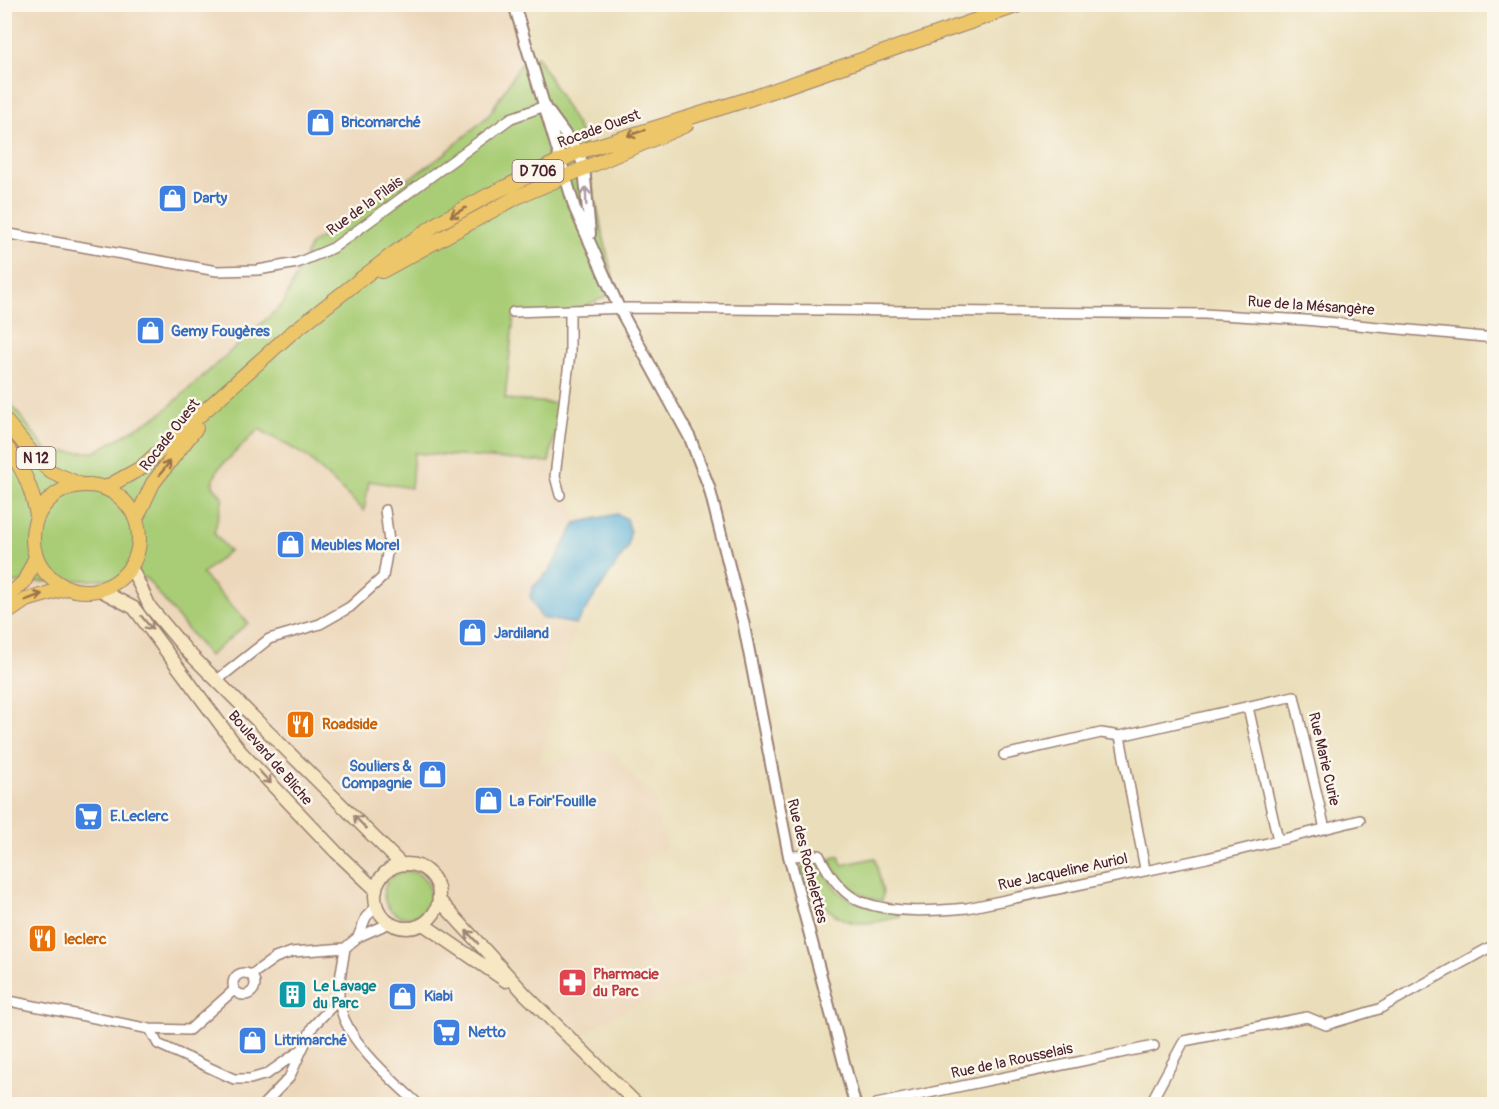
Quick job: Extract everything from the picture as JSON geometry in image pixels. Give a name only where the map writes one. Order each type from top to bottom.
[{"type":"main road","name":"Rocade Ouest","points":[[105,488],[141,468],[215,404],[289,335],[438,223],[558,157],[752,98],[1022,4]]},
{"type":"main road","name":"Rocade Ouest","points":[[346,291],[517,197],[564,175],[752,98]]},
{"type":"main road","name":"Rocade Ouest","points":[[136,519],[153,483],[215,404]]},
{"type":"main road","name":"N 12","points":[[4,419],[35,457],[51,472],[79,484]]},
{"type":"main road","name":"N 12","points":[[4,444],[22,465],[30,484],[37,515]]},
{"type":"main road","points":[[79,484],[105,488],[129,505],[140,535],[138,552],[131,567],[117,581],[100,590],[83,591],[67,588],[43,570],[36,557],[33,543],[37,515],[47,500],[62,490],[79,484]]},
{"type":"main road","points":[[4,600],[24,582],[36,557]]},
{"type":"main road","name":"Boulevard de Bliche","points":[[131,567],[140,589],[158,619],[216,681],[401,864]]},
{"type":"main road","points":[[4,615],[26,600],[67,588]]},
{"type":"main road","name":"Boulevard de Bliche","points":[[100,590],[134,608],[241,752],[336,852],[376,890]]},
{"type":"main road","points":[[411,863],[428,871],[438,884],[440,901],[431,918],[423,924],[406,928],[390,923],[377,906],[376,890],[384,873],[401,864],[411,863]]},
{"type":"main road","points":[[440,901],[526,995],[638,1104]]},
{"type":"main road","points":[[423,924],[526,995]]},
{"type":"street","name":"Rue des Rochelettes","points":[[514,4],[558,157],[591,246],[620,308],[690,438],[709,487],[742,621],[789,856],[855,1104]]},
{"type":"street","points":[[545,106],[577,150],[584,168],[591,246]]},
{"type":"street","name":"Rue de la Pilais","points":[[4,232],[217,271],[258,270],[297,263],[333,248],[511,118],[545,106]]},
{"type":"street","name":"Rue de la Mésangère","points":[[513,312],[620,308],[1125,312],[1305,320],[1494,338]]},
{"type":"street","points":[[560,495],[555,476],[570,354],[570,310]]},
{"type":"street","points":[[216,681],[269,639],[320,624],[350,607],[383,577],[389,542],[385,510]]},
{"type":"street","name":"Rue Marie Curie","points":[[1248,707],[1294,696],[1325,829]]},
{"type":"street","points":[[1004,755],[1101,734],[1120,736],[1248,707],[1278,840]]},
{"type":"street","points":[[1120,736],[1145,869]]},
{"type":"street","name":"Rue Jacqueline Auriol","points":[[789,856],[819,855],[839,887],[860,902],[934,911],[967,908],[1360,820]]},
{"type":"street","points":[[358,937],[366,918],[377,906]]},
{"type":"street","points":[[251,975],[275,958],[292,952],[345,948],[358,937],[390,923]]},
{"type":"street","points":[[1149,1104],[1184,1041],[1307,1017],[1326,1025],[1387,1004],[1494,945]]},
{"type":"street","points":[[345,948],[339,999],[347,1024],[362,1048],[418,1104]]},
{"type":"street","points":[[243,972],[251,975],[255,984],[251,993],[242,995],[234,990],[232,982],[236,976],[243,972]]},
{"type":"street","points":[[4,1000],[150,1029],[189,1030],[234,990]]},
{"type":"street","points":[[264,1104],[289,1078],[313,1026],[339,999]]},
{"type":"street","points":[[150,1029],[158,1044],[234,1079],[250,1079],[267,1074],[301,1050]]},
{"type":"street","name":"Rue de la Rousselais","points":[[876,1104],[1155,1046]]},
{"type":"shaded area","points":[[5,5],[505,5],[520,51],[520,65],[490,115],[441,157],[311,244],[283,304],[162,413],[95,452],[48,452],[5,395]]},
{"type":"shaded area","points":[[259,429],[306,456],[363,511],[369,481],[414,453],[549,462],[569,487],[576,523],[550,570],[533,587],[567,624],[576,624],[539,766],[609,748],[656,802],[667,848],[635,866],[657,929],[723,897],[751,964],[626,1009],[584,1035],[626,1081],[604,1104],[5,1104],[5,586],[8,583],[146,578],[209,656],[202,574],[223,498],[212,485],[218,469]]},
{"type":"green space","points":[[537,56],[579,129],[616,292],[566,315],[514,315],[505,399],[561,404],[549,462],[414,453],[411,488],[369,481],[364,511],[306,456],[259,429],[218,469],[212,484],[223,498],[214,533],[229,551],[202,574],[248,623],[209,656],[146,578],[8,583],[5,586],[4,395],[48,452],[95,452],[162,413],[283,304],[311,244],[441,157],[489,115],[520,65]]},
{"type":"green space","points":[[839,856],[842,865],[875,858],[883,893],[882,901],[857,892],[838,875],[828,860]]},
{"type":"green space","points":[[814,862],[845,896],[898,912],[900,917],[861,923],[839,917],[808,895],[801,868],[803,865]]},
{"type":"green space","points":[[407,871],[423,878],[430,894],[423,910],[407,917],[391,910],[384,894],[391,878]]},
{"type":"water","points":[[617,514],[627,519],[630,532],[628,547],[576,624],[541,618],[530,596],[533,587],[550,570],[576,523]]},
{"type":"place","name":"Bricomarché","points":[[320,122]]},
{"type":"place","name":"Darty","points":[[172,198]]},
{"type":"place","name":"Gemy Fougères","points":[[150,331]]},
{"type":"place","name":"Meubles Morel","points":[[290,545]]},
{"type":"place","name":"Jardiland","points":[[473,633]]},
{"type":"place","name":"Roadside","points":[[301,724]]},
{"type":"place","name":"Souliers & Compagnie","points":[[433,775]]},
{"type":"place","name":"La Foir'Fouille","points":[[488,801]]},
{"type":"place","name":"E.Leclerc","points":[[89,816]]},
{"type":"place","name":"leclerc","points":[[43,939]]},
{"type":"place","name":"Pharmacie du Parc","points":[[572,983]]},
{"type":"place","name":"Le Lavage du Parc","points":[[292,995]]},
{"type":"place","name":"Kiabi","points":[[403,996]]},
{"type":"place","name":"Netto","points":[[447,1032]]},
{"type":"place","name":"Litrimarché","points":[[253,1040]]}]
